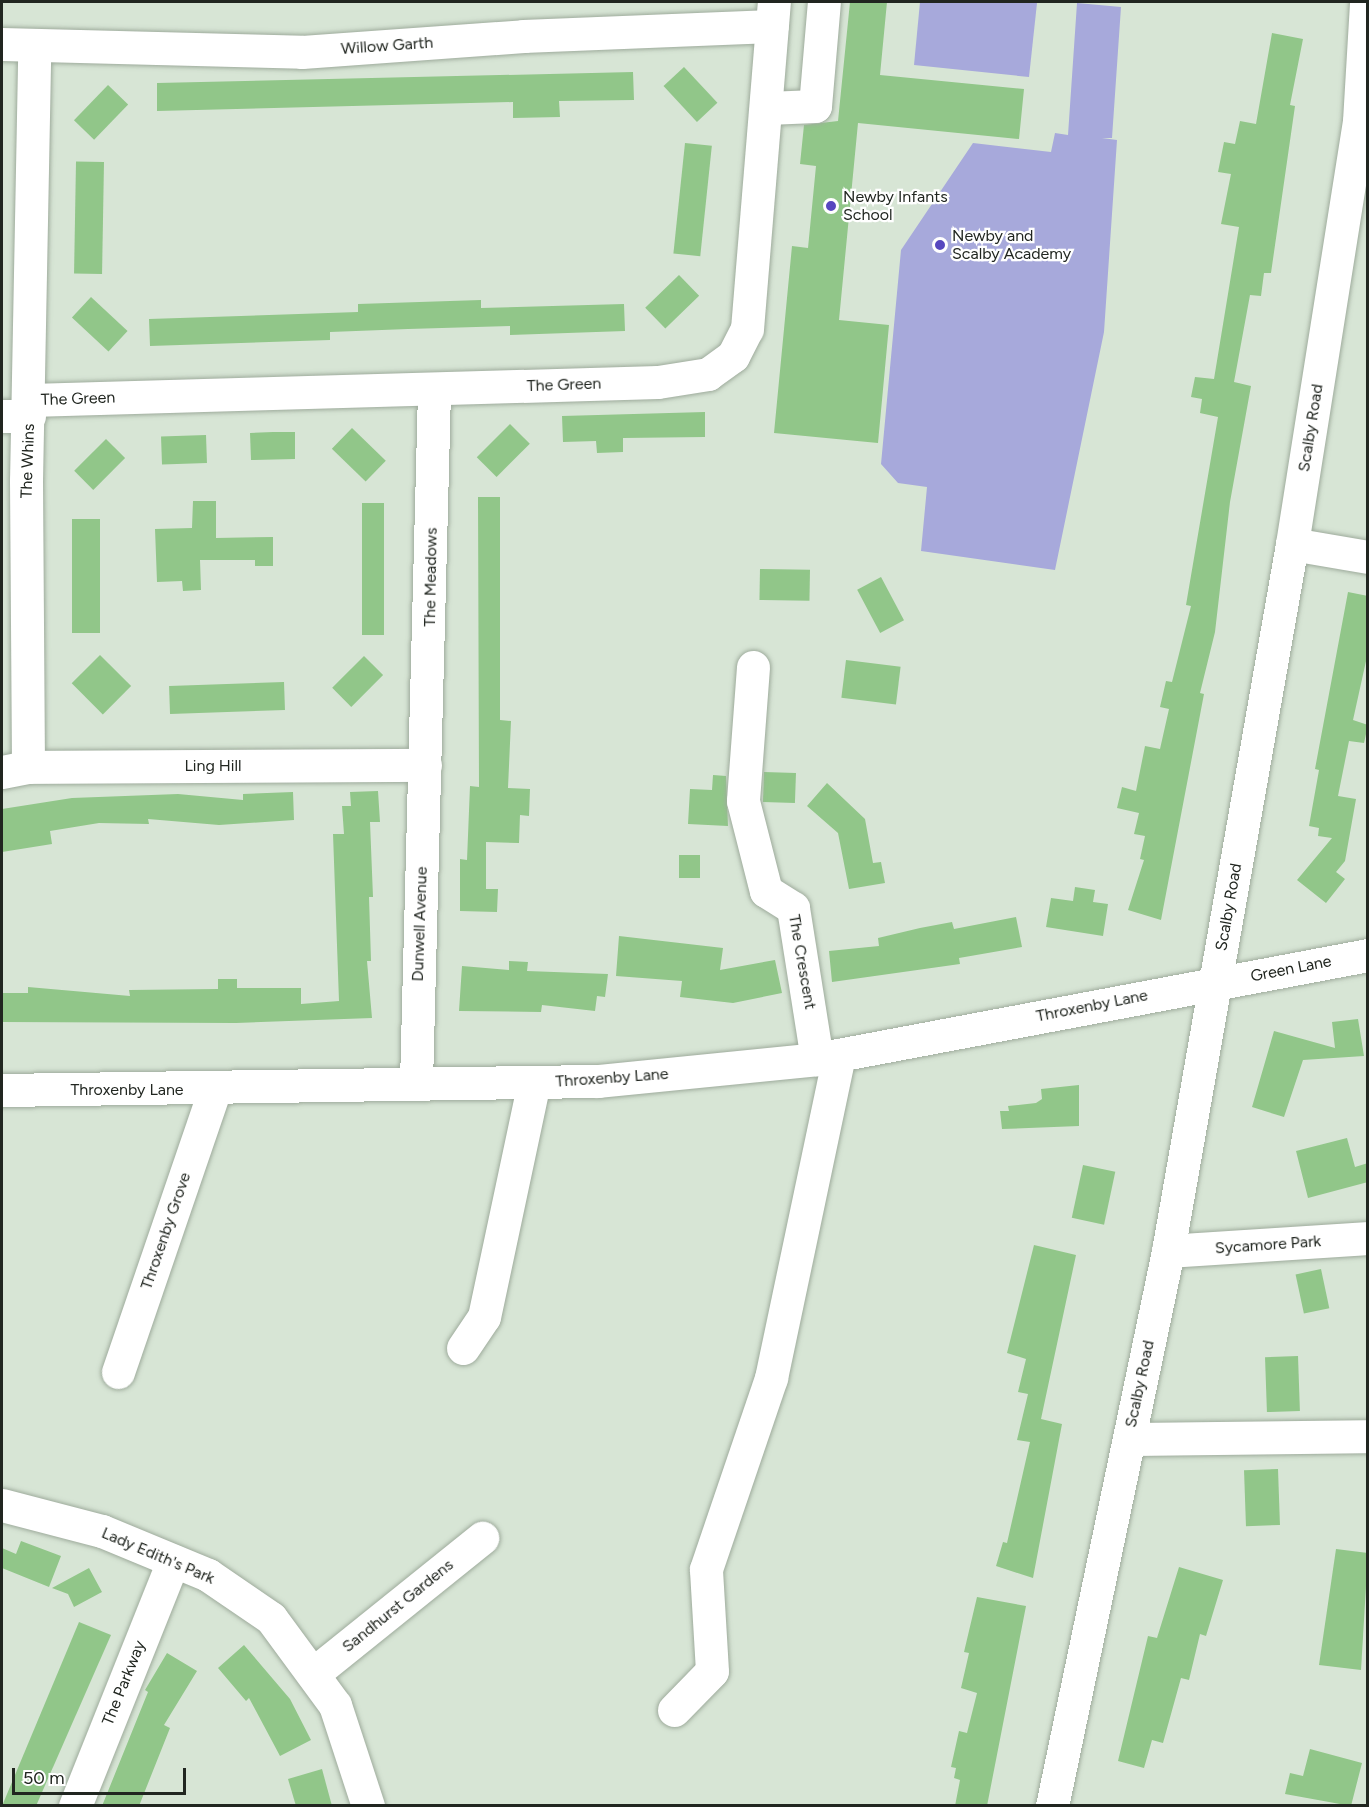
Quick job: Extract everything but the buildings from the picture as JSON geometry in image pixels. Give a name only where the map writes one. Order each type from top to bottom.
[{"type":"main road","points":[[767,108],[815,106],[824,2]]},
{"type":"main road","name":"Scalby Road","points":[[1052,1806],[1168,1251],[1292,544],[1364,122],[1366,2]]},
{"type":"main road","name":"The Green","points":[[20,410],[434,389],[658,382],[708,374],[733,356],[747,329],[773,14]]},
{"type":"main road","name":"Willow Garth","points":[[2,44],[34,48],[302,52],[523,36],[773,14]]},
{"type":"main road","name":"The Whins","points":[[15,769],[20,410],[34,48]]},
{"type":"main road","name":"The Meadows","points":[[424,765],[434,389]]},
{"type":"main road","points":[[1292,544],[1368,556]]},
{"type":"main road","name":"The Crescent","points":[[753,667],[743,801],[766,891],[793,908],[828,1057]]},
{"type":"main road","name":"Ling Hill","points":[[15,769],[424,765]]},
{"type":"main road","name":"Dunwell Avenue","points":[[416,1083],[424,765]]},
{"type":"main road","name":"Green Lane","points":[[1215,982],[1368,955]]},
{"type":"main road","name":"Throxenby Lane","points":[[2,1090],[215,1089],[416,1083],[598,1082],[828,1057],[1215,982]]},
{"type":"main road","points":[[674,1710],[712,1671],[706,1569],[771,1378],[828,1057]]},
{"type":"main road","points":[[463,1348],[484,1317],[534,1082]]},
{"type":"main road","name":"Throxenby Grove","points":[[118,1372],[215,1089]]},
{"type":"main road","name":"Sycamore Park","points":[[1168,1251],[1368,1238]]},
{"type":"main road","points":[[1129,1439],[1368,1436]]},
{"type":"main road","name":"Lady Edith's Park","points":[[2,1505],[102,1531],[208,1575],[271,1617],[314,1673],[347,1731],[368,1806]]},
{"type":"main road","name":"Sandhurst Gardens","points":[[314,1673],[482,1538]]},
{"type":"main road","name":"The Parkway","points":[[75,1806],[173,1561]]},
{"type":"shaded area","points":[[920,2],[1037,3],[1029,77],[914,65]]},
{"type":"shaded area","points":[[1077,3],[1121,7],[1112,138],[1102,138],[1117,140],[1104,332],[1055,570],[921,551],[927,487],[898,483],[881,464],[901,250],[973,143],[1051,152],[1055,133],[1068,135]]},
{"type":"place","name":"Newby Infants School","points":[[831,206]]},
{"type":"place","name":"Newby and Scalby Academy","points":[[940,245]]}]
